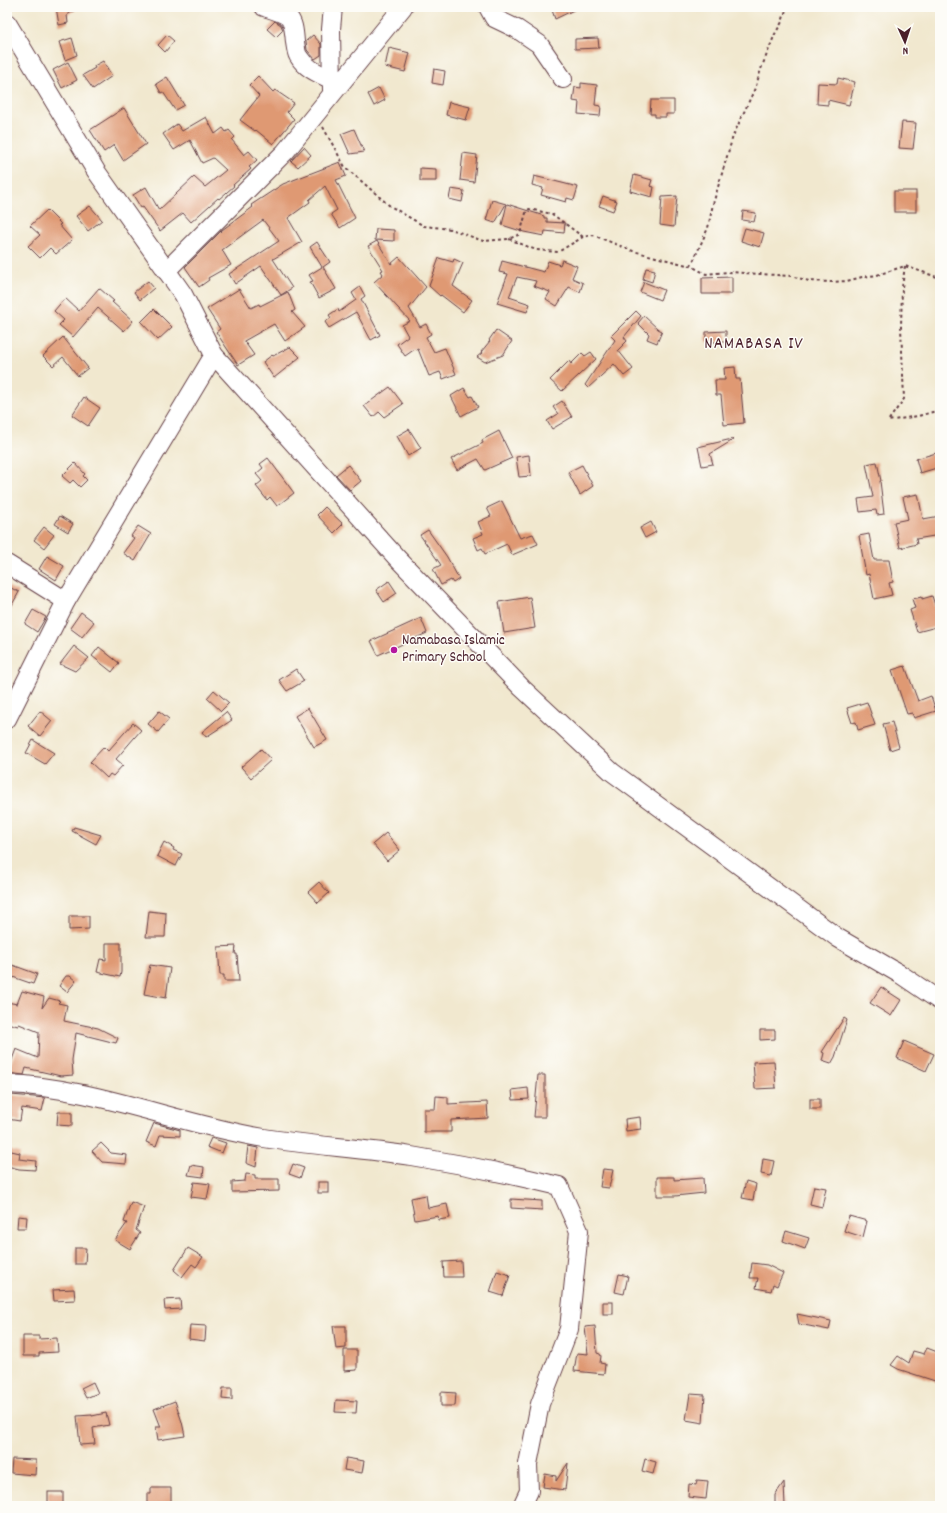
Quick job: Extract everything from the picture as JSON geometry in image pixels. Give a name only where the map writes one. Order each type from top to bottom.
[{"type":"street","points":[[264,7],[282,13],[290,18],[294,25],[298,56],[308,67],[332,87]]},
{"type":"street","points":[[332,87],[331,29],[333,7]]},
{"type":"street","points":[[166,271],[285,152],[318,112],[332,87],[403,7]]},
{"type":"street","points":[[488,7],[494,18],[517,29],[539,44],[563,79]]},
{"type":"street","points":[[7,23],[96,171],[183,294],[214,355],[397,558],[522,688],[612,772],[838,938],[900,974],[940,1001]]},
{"type":"street","points":[[7,719],[66,600],[214,355]]},
{"type":"street","points":[[7,564],[66,600]]},
{"type":"street","points":[[7,1084],[35,1085],[123,1104],[205,1126],[264,1138],[411,1156],[513,1175],[559,1186],[579,1231],[569,1329],[540,1404],[528,1464],[529,1492],[522,1506]]},
{"type":"path","points":[[691,266],[708,228],[713,204],[733,136],[756,86],[761,69],[787,7]]},
{"type":"path","points":[[318,112],[325,131],[345,168],[390,206],[424,226],[451,229],[484,241],[509,239],[520,234],[526,213],[530,209],[552,214],[583,237]]},
{"type":"path","points":[[509,239],[536,250],[558,252],[583,237],[593,235],[633,251],[691,266],[706,274],[729,272],[791,276],[808,281],[831,282],[847,281],[862,276],[877,275],[905,266],[940,278]]},
{"type":"path","points":[[905,266],[902,287],[901,320],[904,399],[888,421],[918,416],[940,410]]},
{"type":"building","points":[[56,7],[80,7],[67,15],[68,23],[59,25]]},
{"type":"building","points":[[551,7],[580,7],[555,19]]},
{"type":"building","points":[[275,21],[281,25],[283,30],[276,37],[267,29]]},
{"type":"building","points":[[167,35],[174,41],[165,52],[158,45]]},
{"type":"building","points":[[313,35],[321,44],[321,55],[315,59],[307,50],[306,41]]},
{"type":"building","points":[[72,38],[77,55],[65,60],[59,42]]},
{"type":"building","points":[[598,38],[599,48],[575,49],[575,39]]},
{"type":"building","points":[[389,48],[410,53],[405,72],[385,67]]},
{"type":"building","points":[[103,61],[112,76],[93,89],[83,75]]},
{"type":"building","points":[[68,62],[77,80],[62,88],[53,70]]},
{"type":"building","points":[[434,69],[445,71],[443,85],[432,83]]},
{"type":"building","points":[[258,76],[273,92],[275,90],[294,103],[287,112],[294,119],[273,144],[256,130],[255,131],[240,120],[259,96],[249,85]]},
{"type":"building","points":[[167,77],[184,105],[175,110],[163,92],[161,93],[156,84]]},
{"type":"building","points":[[838,78],[855,82],[849,105],[828,100],[828,105],[817,104],[818,83],[837,84]]},
{"type":"building","points":[[581,83],[597,85],[595,105],[601,106],[600,116],[578,114],[579,102],[573,101],[575,87],[581,88]]},
{"type":"building","points":[[379,88],[385,100],[374,106],[368,94]]},
{"type":"building","points":[[651,100],[674,100],[674,114],[666,114],[666,117],[655,117],[655,114],[650,114]]},
{"type":"building","points":[[449,102],[470,107],[466,120],[446,115]]},
{"type":"building","points":[[124,108],[146,144],[123,160],[114,145],[104,152],[90,130]]},
{"type":"building","points":[[206,117],[215,134],[223,128],[226,132],[229,130],[235,137],[232,140],[244,155],[249,151],[257,160],[249,167],[251,169],[233,185],[234,186],[191,222],[183,213],[160,231],[143,207],[141,208],[133,195],[146,187],[159,210],[194,177],[205,187],[226,170],[213,158],[202,163],[190,140],[174,150],[163,134],[177,124],[182,131]]},
{"type":"building","points":[[902,122],[916,123],[913,149],[899,148]]},
{"type":"building","points":[[354,129],[364,152],[350,154],[341,134]]},
{"type":"building","points":[[304,147],[311,155],[298,167],[291,161]]},
{"type":"building","points":[[463,153],[477,155],[474,182],[460,180]]},
{"type":"building","points":[[340,162],[346,176],[336,180],[355,218],[340,228],[331,214],[337,210],[325,186],[309,200],[310,202],[288,218],[302,242],[273,259],[292,288],[281,295],[261,266],[235,284],[229,274],[279,241],[263,220],[222,250],[231,265],[208,278],[209,280],[199,287],[185,267],[222,230],[253,207],[251,205],[283,184]]},
{"type":"building","points":[[420,168],[436,169],[436,181],[420,181]]},
{"type":"building","points":[[634,175],[652,180],[650,186],[654,187],[652,197],[630,191]]},
{"type":"building","points":[[534,176],[578,187],[574,200],[567,198],[566,202],[541,195],[543,188],[532,185]]},
{"type":"building","points":[[451,189],[464,191],[462,202],[449,199]]},
{"type":"building","points":[[894,191],[916,191],[916,212],[894,212]]},
{"type":"building","points":[[603,196],[617,201],[613,211],[599,206]]},
{"type":"building","points":[[677,196],[674,227],[660,225],[662,197]]},
{"type":"building","points":[[492,200],[506,204],[495,223],[486,220]]},
{"type":"building","points":[[507,204],[544,216],[544,218],[547,218],[547,222],[565,223],[564,233],[545,231],[544,236],[502,225]]},
{"type":"building","points":[[90,206],[102,220],[88,231],[76,216]]},
{"type":"building","points":[[47,210],[61,224],[59,225],[72,240],[56,254],[50,248],[40,258],[28,246],[40,235],[30,226]]},
{"type":"building","points":[[743,211],[756,213],[754,222],[742,220]]},
{"type":"building","points":[[745,228],[764,233],[760,247],[741,241]]},
{"type":"building","points":[[376,229],[394,230],[394,241],[375,240]]},
{"type":"building","points":[[377,241],[391,264],[399,257],[426,287],[409,308],[420,327],[426,324],[431,334],[426,337],[434,352],[445,348],[456,374],[443,379],[440,372],[429,376],[418,349],[415,349],[405,356],[397,344],[408,336],[402,325],[410,321],[374,282],[383,274],[381,271],[383,270],[368,246]]},
{"type":"building","points":[[317,242],[330,262],[323,267],[336,289],[319,298],[310,282],[313,281],[309,275],[322,267],[310,247]]},
{"type":"building","points":[[439,258],[453,262],[454,259],[463,263],[453,286],[472,300],[463,312],[441,295],[440,296],[429,286]]},
{"type":"building","points":[[562,260],[577,266],[572,278],[583,283],[580,292],[569,287],[557,306],[546,299],[550,292],[534,286],[536,281],[517,277],[509,297],[530,304],[527,312],[497,303],[508,274],[499,272],[502,261],[544,272],[548,261],[560,265]]},
{"type":"building","points":[[646,268],[655,270],[652,282],[643,279]]},
{"type":"building","points":[[732,277],[732,294],[702,294],[702,278]]},
{"type":"building","points":[[148,281],[154,288],[140,300],[134,292]]},
{"type":"building","points":[[644,282],[664,290],[660,300],[640,292]]},
{"type":"building","points":[[360,287],[365,296],[361,299],[380,335],[371,340],[356,312],[329,328],[325,322],[331,318],[329,315],[338,309],[339,312],[356,300],[352,293]]},
{"type":"building","points":[[99,288],[133,321],[124,331],[98,308],[73,337],[59,325],[64,320],[54,311],[65,298],[79,311]]},
{"type":"building","points":[[239,289],[251,308],[259,304],[260,306],[288,292],[295,310],[292,312],[305,327],[285,341],[274,324],[244,341],[254,355],[238,365],[216,332],[220,329],[207,309]]},
{"type":"building","points":[[154,309],[172,327],[158,340],[141,322]]},
{"type":"building","points":[[636,311],[641,316],[624,337],[627,341],[618,350],[633,369],[624,376],[614,364],[588,388],[585,385],[615,340],[611,336]]},
{"type":"building","points":[[644,316],[662,331],[657,343],[647,339],[649,334],[638,323]]},
{"type":"building","points":[[496,330],[512,341],[503,355],[485,362],[477,357],[482,353],[481,352],[490,341],[489,340]]},
{"type":"building","points":[[726,331],[726,342],[706,342],[706,332]]},
{"type":"building","points":[[63,337],[88,368],[78,376],[63,357],[53,366],[43,356]]},
{"type":"building","points":[[290,347],[300,357],[274,378],[263,362],[272,355],[273,356]]},
{"type":"building","points":[[591,352],[596,359],[562,391],[550,380],[569,361],[571,364],[582,353],[585,356]]},
{"type":"building","points":[[735,367],[736,379],[740,379],[744,423],[724,425],[721,395],[716,395],[715,380],[725,380],[724,368]]},
{"type":"building","points":[[390,387],[403,404],[384,417],[379,412],[373,417],[364,406]]},
{"type":"building","points":[[464,388],[470,397],[472,396],[478,407],[461,416],[451,396]]},
{"type":"building","points":[[84,397],[100,408],[88,426],[72,415]]},
{"type":"building","points":[[562,401],[572,417],[552,429],[547,421],[558,414],[553,407]]},
{"type":"building","points":[[409,429],[421,448],[408,456],[397,436]]},
{"type":"building","points":[[499,431],[512,458],[485,470],[478,459],[457,470],[451,459],[483,443],[482,440]]},
{"type":"building","points":[[733,440],[710,454],[713,464],[702,466],[698,447]]},
{"type":"building","points":[[936,453],[940,467],[920,473],[916,459]]},
{"type":"building","points":[[529,455],[531,476],[519,477],[516,457]]},
{"type":"building","points":[[268,458],[294,493],[277,506],[270,497],[267,500],[256,486],[262,481],[256,474],[263,468],[260,464]]},
{"type":"building","points":[[877,462],[881,481],[884,514],[877,515],[876,510],[860,512],[858,499],[873,497],[866,464]]},
{"type":"building","points":[[75,463],[85,474],[83,476],[87,480],[80,487],[73,480],[70,483],[62,476]]},
{"type":"building","points":[[348,465],[361,481],[350,490],[336,475]]},
{"type":"building","points":[[582,465],[593,486],[580,495],[568,472]]},
{"type":"building","points":[[918,494],[923,519],[940,516],[940,535],[916,539],[917,544],[900,548],[894,522],[908,519],[903,497]]},
{"type":"building","points":[[502,501],[520,538],[533,534],[538,544],[512,555],[507,544],[485,554],[482,548],[478,550],[473,538],[483,534],[478,522],[491,516],[487,508]]},
{"type":"building","points":[[325,507],[343,524],[334,533],[317,515]]},
{"type":"building","points":[[60,516],[73,524],[68,532],[55,524]]},
{"type":"building","points":[[651,522],[656,532],[645,538],[640,528]]},
{"type":"building","points":[[138,526],[151,534],[135,561],[123,553],[134,538],[131,536]]},
{"type":"building","points":[[44,527],[54,535],[44,548],[34,540]]},
{"type":"building","points":[[428,530],[447,557],[459,579],[453,583],[451,580],[441,585],[433,569],[441,565],[420,535]]},
{"type":"building","points":[[869,534],[874,560],[889,560],[893,582],[889,583],[892,595],[874,599],[869,574],[866,575],[859,536]]},
{"type":"building","points":[[47,556],[64,566],[56,580],[39,569]]},
{"type":"building","points":[[389,581],[397,593],[384,602],[376,590]]},
{"type":"building","points":[[7,586],[19,592],[7,614]]},
{"type":"building","points":[[932,596],[940,620],[940,626],[917,632],[910,610],[915,608],[912,599],[922,597],[922,599]]},
{"type":"building","points":[[530,597],[535,628],[504,633],[499,602]]},
{"type":"building","points":[[33,610],[46,617],[37,632],[25,624]]},
{"type":"building","points":[[81,612],[94,622],[82,637],[70,628]]},
{"type":"building","points":[[421,618],[427,633],[378,655],[371,641]]},
{"type":"building","points":[[74,646],[89,658],[75,671],[60,664]]},
{"type":"building","points":[[99,647],[119,663],[112,672],[92,656]]},
{"type":"building","points":[[905,666],[918,701],[931,696],[936,711],[914,718],[912,713],[907,714],[892,670]]},
{"type":"building","points":[[296,669],[304,681],[287,691],[279,680]]},
{"type":"building","points":[[214,690],[229,703],[221,711],[207,698]]},
{"type":"building","points":[[867,702],[875,725],[858,730],[856,722],[852,723],[847,708]]},
{"type":"building","points":[[308,708],[327,740],[314,747],[295,716]]},
{"type":"building","points":[[40,711],[52,721],[40,736],[28,726]]},
{"type":"building","points":[[159,711],[169,719],[158,732],[148,724]]},
{"type":"building","points":[[226,712],[232,720],[206,737],[202,732]]},
{"type":"building","points":[[892,722],[899,747],[890,750],[883,724]]},
{"type":"building","points":[[133,723],[141,730],[116,759],[123,765],[113,776],[110,774],[107,778],[90,762],[104,747],[108,751]]},
{"type":"building","points":[[33,740],[54,753],[45,764],[26,753]]},
{"type":"building","points":[[261,749],[271,760],[251,778],[241,767]]},
{"type":"building","points":[[74,827],[101,835],[96,844],[72,831]]},
{"type":"building","points":[[386,833],[400,850],[387,861],[373,844]]},
{"type":"building","points":[[164,842],[174,848],[173,850],[182,854],[176,866],[157,856]]},
{"type":"building","points":[[319,882],[329,893],[318,903],[308,892]]},
{"type":"building","points":[[149,911],[166,913],[165,937],[146,937]]},
{"type":"building","points":[[69,916],[89,916],[89,929],[69,930]]},
{"type":"building","points":[[106,943],[121,943],[120,977],[97,972],[100,959],[106,960]]},
{"type":"building","points":[[236,946],[235,954],[237,954],[239,981],[224,981],[224,975],[220,975],[218,947]]},
{"type":"building","points":[[7,963],[37,974],[33,984],[7,975]]},
{"type":"building","points":[[150,965],[170,968],[166,998],[144,994]]},
{"type":"building","points":[[66,976],[70,976],[76,981],[67,992],[59,986]]},
{"type":"building","points":[[881,987],[901,1000],[891,1016],[870,1003]]},
{"type":"building","points":[[22,991],[44,997],[42,1008],[49,998],[60,1001],[58,1003],[67,1005],[64,1021],[98,1028],[118,1038],[116,1043],[76,1033],[72,1060],[73,1075],[61,1076],[26,1068],[24,1075],[7,1073],[16,1049],[38,1058],[39,1032],[19,1024],[18,1026],[7,1023],[7,1002],[17,1004]]},
{"type":"building","points":[[844,1018],[847,1020],[835,1057],[831,1064],[822,1061],[824,1053],[822,1052]]},
{"type":"building","points":[[760,1030],[775,1030],[775,1039],[760,1040]]},
{"type":"building","points":[[904,1041],[934,1054],[926,1071],[897,1058]]},
{"type":"building","points":[[774,1061],[776,1088],[755,1089],[753,1062]]},
{"type":"building","points":[[538,1075],[545,1075],[545,1117],[534,1117]]},
{"type":"building","points":[[528,1088],[529,1099],[513,1100],[512,1090]]},
{"type":"building","points":[[11,1095],[45,1098],[42,1111],[22,1108],[20,1121],[7,1119]]},
{"type":"building","points":[[436,1096],[448,1097],[448,1104],[487,1102],[488,1118],[451,1120],[451,1132],[424,1132],[424,1109],[435,1109]]},
{"type":"building","points":[[810,1099],[820,1099],[820,1109],[810,1109]]},
{"type":"building","points":[[58,1112],[72,1112],[72,1126],[57,1125]]},
{"type":"building","points":[[640,1117],[641,1129],[626,1131],[625,1119]]},
{"type":"building","points":[[154,1123],[180,1130],[180,1136],[160,1135],[156,1146],[146,1142]]},
{"type":"building","points":[[211,1138],[226,1143],[222,1153],[207,1147]]},
{"type":"building","points":[[101,1143],[111,1153],[127,1155],[126,1164],[102,1162],[92,1151]]},
{"type":"building","points":[[248,1146],[258,1148],[256,1167],[246,1163]]},
{"type":"building","points":[[7,1150],[20,1153],[19,1159],[36,1161],[35,1170],[19,1169],[7,1166]]},
{"type":"building","points":[[763,1159],[774,1161],[771,1176],[761,1174]]},
{"type":"building","points":[[293,1164],[304,1168],[300,1178],[289,1174]]},
{"type":"building","points":[[191,1165],[204,1167],[203,1177],[188,1175]]},
{"type":"building","points":[[603,1169],[613,1170],[609,1188],[600,1187]]},
{"type":"building","points":[[246,1174],[255,1175],[255,1179],[279,1179],[279,1191],[232,1192],[232,1182],[245,1181]]},
{"type":"building","points":[[657,1177],[674,1177],[674,1180],[703,1178],[704,1193],[657,1196]]},
{"type":"building","points":[[746,1181],[756,1184],[753,1200],[742,1198]]},
{"type":"building","points":[[194,1182],[210,1184],[207,1199],[191,1197]]},
{"type":"building","points":[[318,1182],[328,1182],[328,1193],[318,1193]]},
{"type":"building","points":[[814,1186],[826,1188],[822,1207],[810,1204]]},
{"type":"building","points":[[426,1195],[428,1208],[447,1204],[450,1218],[439,1220],[438,1216],[415,1220],[411,1198]]},
{"type":"building","points":[[511,1199],[542,1201],[542,1210],[511,1208]]},
{"type":"building","points":[[131,1202],[144,1207],[136,1230],[140,1233],[130,1249],[115,1240],[127,1223],[124,1222]]},
{"type":"building","points":[[18,1216],[27,1217],[26,1228],[17,1228]]},
{"type":"building","points":[[849,1216],[867,1221],[863,1237],[844,1231]]},
{"type":"building","points":[[786,1231],[809,1238],[805,1249],[783,1241]]},
{"type":"building","points":[[75,1248],[86,1248],[85,1264],[75,1264]]},
{"type":"building","points":[[188,1248],[203,1257],[196,1267],[192,1264],[182,1277],[174,1270]]},
{"type":"building","points":[[461,1261],[462,1277],[444,1277],[443,1262]]},
{"type":"building","points":[[752,1263],[767,1265],[783,1273],[777,1286],[773,1284],[771,1291],[756,1288],[758,1278],[750,1278]]},
{"type":"building","points":[[497,1271],[510,1275],[503,1296],[490,1292]]},
{"type":"building","points":[[619,1274],[628,1276],[624,1294],[615,1292]]},
{"type":"building","points":[[74,1289],[75,1300],[54,1301],[53,1290]]},
{"type":"building","points":[[180,1299],[181,1309],[165,1310],[164,1300]]},
{"type":"building","points":[[603,1302],[613,1302],[613,1314],[603,1314]]},
{"type":"building","points":[[797,1314],[831,1321],[829,1330],[799,1324]]},
{"type":"building","points":[[190,1325],[206,1326],[205,1341],[189,1339]]},
{"type":"building","points":[[333,1326],[346,1326],[346,1348],[336,1349]]},
{"type":"building","points":[[595,1326],[597,1353],[601,1356],[600,1363],[605,1364],[604,1374],[574,1371],[577,1353],[588,1354],[585,1327]]},
{"type":"building","points":[[23,1336],[39,1336],[39,1339],[57,1338],[58,1352],[39,1353],[39,1356],[23,1356]]},
{"type":"building","points":[[927,1348],[940,1353],[940,1376],[938,1382],[898,1369],[891,1365],[898,1356],[909,1363],[913,1351],[924,1354]]},
{"type":"building","points":[[344,1350],[357,1350],[357,1370],[344,1371]]},
{"type":"building","points":[[93,1382],[98,1393],[86,1398],[81,1388]]},
{"type":"building","points":[[223,1388],[232,1388],[232,1400],[222,1399]]},
{"type":"building","points":[[441,1392],[456,1393],[455,1406],[441,1406]]},
{"type":"building","points":[[690,1394],[705,1395],[703,1423],[686,1420]]},
{"type":"building","points":[[336,1400],[357,1401],[356,1413],[335,1412]]},
{"type":"building","points":[[175,1401],[185,1436],[158,1440],[156,1427],[161,1427],[154,1409]]},
{"type":"building","points":[[106,1413],[109,1425],[93,1428],[95,1444],[80,1445],[77,1416],[92,1416]]},
{"type":"building","points":[[346,1458],[364,1461],[362,1473],[344,1470]]},
{"type":"building","points":[[12,1459],[36,1460],[35,1475],[11,1473]]},
{"type":"building","points":[[645,1459],[656,1462],[653,1474],[642,1471]]},
{"type":"building","points":[[568,1463],[565,1490],[543,1487],[545,1474],[556,1476],[556,1481]]},
{"type":"building","points":[[697,1480],[708,1481],[706,1499],[688,1497],[689,1484],[696,1485]]},
{"type":"building","points":[[784,1482],[785,1506],[775,1506],[775,1495]]},
{"type":"building","points":[[151,1488],[171,1488],[171,1506],[147,1506],[147,1494],[151,1494]]},
{"type":"building","points":[[48,1492],[63,1492],[63,1506],[48,1506]]},
{"type":"place","name":"Namabasa Islamic Primary School","points":[[394,650]]},
{"type":"district","name":"NAMABASA IV","points":[[754,345]]}]
